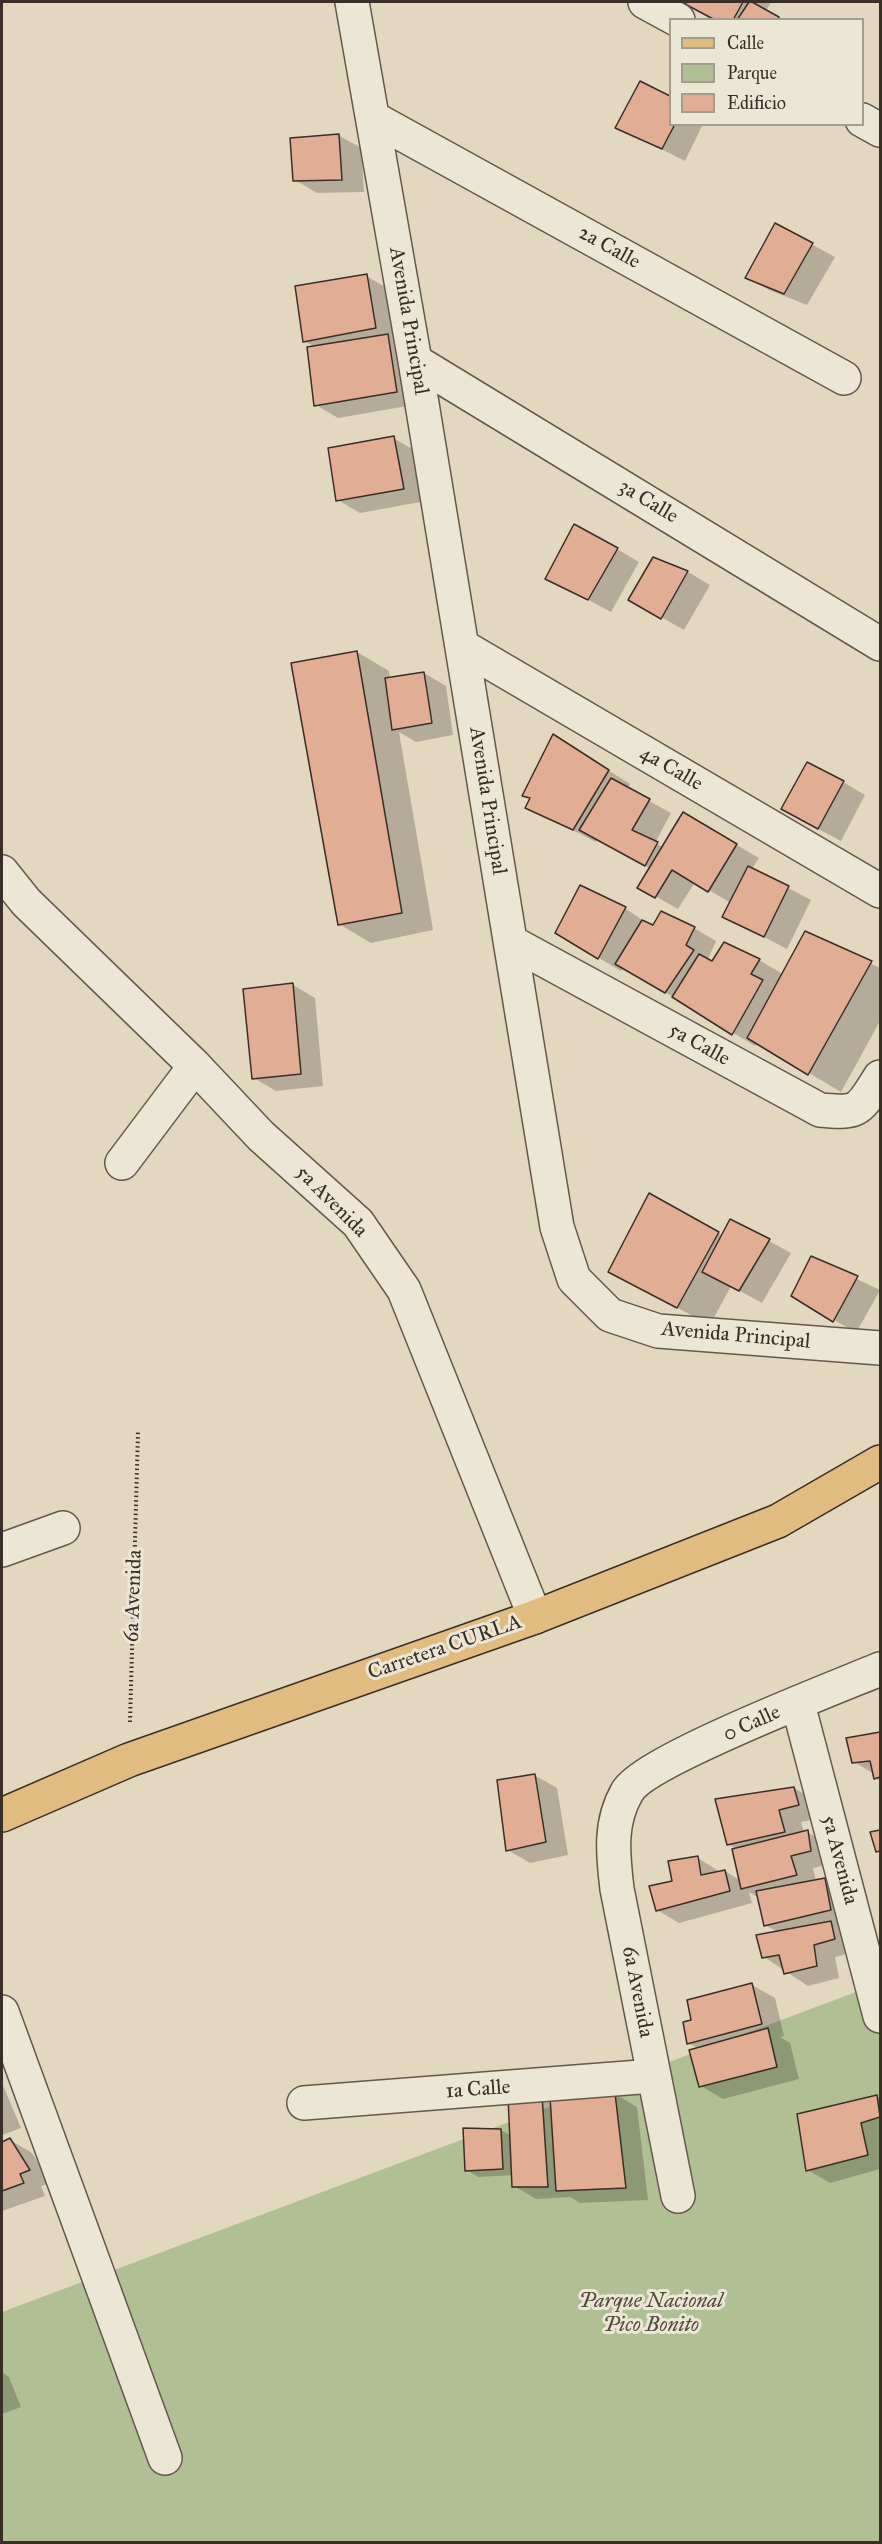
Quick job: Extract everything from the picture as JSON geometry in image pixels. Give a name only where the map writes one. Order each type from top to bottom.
[{"type":"main road","name":"Carretera CURLA","points":[[2,1815],[129,1760],[535,1617],[778,1521],[880,1462]]},
{"type":"street","name":"Avenida Principal","points":[[352,2],[374,118],[557,1227],[574,1279],[610,1315],[658,1331],[880,1348]]},
{"type":"street","points":[[645,2],[674,18]]},
{"type":"street","name":"2a Calle","points":[[374,118],[844,378]]},
{"type":"street","points":[[864,121],[880,130]]},
{"type":"street","name":"3a Calle","points":[[414,361],[880,644]]},
{"type":"street","name":"4a Calle","points":[[462,646],[880,891]]},
{"type":"street","name":"5a Avenida","points":[[2,872],[26,902],[195,1065],[261,1136],[358,1223],[404,1290],[535,1617]]},
{"type":"street","name":"5a Calle","points":[[511,942],[820,1110],[847,1113],[861,1106],[880,1077]]},
{"type":"street","points":[[122,1163],[195,1065]]},
{"type":"street","points":[[2,1550],[63,1528]]},
{"type":"street","name":"0 Calle","points":[[628,1789],[663,1763],[880,1669]]},
{"type":"street","name":"5a Avenida","points":[[798,1704],[880,2016]]},
{"type":"street","name":"6a Avenida","points":[[628,1789],[616,1814],[612,1844],[617,1889],[678,2196]]},
{"type":"street","points":[[2,2012],[165,2458]]},
{"type":"street","name":"1a Calle","points":[[304,2103],[653,2076]]},
{"type":"path","name":"6a Avenida","points":[[129,1760],[138,1432]]},
{"type":"green space","name":"Parque Nacional Pico Bonito","points":[[880,1983],[880,2542],[2,2542],[2,2312]]},
{"type":"building","points":[[687,2],[743,2],[734,18],[711,18],[685,4]]},
{"type":"building","points":[[749,2],[779,17],[779,18],[738,18]]},
{"type":"building","points":[[640,81],[669,96],[669,126],[674,126],[662,149],[615,128]]},
{"type":"building","points":[[339,134],[342,180],[293,181],[290,138]]},
{"type":"building","points":[[775,223],[813,243],[784,294],[745,278]]},
{"type":"building","points":[[367,274],[376,328],[303,342],[295,286]]},
{"type":"building","points":[[388,334],[397,392],[314,406],[307,347]]},
{"type":"building","points":[[394,436],[404,489],[336,501],[328,448]]},
{"type":"building","points":[[574,524],[618,548],[588,600],[545,579]]},
{"type":"building","points":[[653,557],[688,571],[661,619],[628,600]]},
{"type":"building","points":[[357,651],[402,913],[338,925],[291,663]]},
{"type":"building","points":[[424,672],[432,723],[392,730],[385,678]]},
{"type":"building","points":[[553,734],[609,770],[573,830],[525,808],[530,798],[522,796]]},
{"type":"building","points":[[807,762],[844,781],[818,829],[781,809]]},
{"type":"building","points":[[611,778],[650,799],[632,830],[658,842],[645,866],[579,830]]},
{"type":"building","points":[[683,812],[737,844],[708,892],[672,870],[655,898],[637,888]]},
{"type":"building","points":[[748,866],[789,886],[764,937],[722,917]]},
{"type":"building","points":[[580,885],[626,907],[598,959],[555,933]]},
{"type":"building","points":[[661,911],[695,927],[686,945],[694,950],[665,993],[615,964],[642,920],[653,925]]},
{"type":"building","points":[[805,931],[872,961],[808,1075],[747,1038]]},
{"type":"building","points":[[724,942],[760,959],[751,974],[763,980],[732,1035],[672,997],[699,954],[712,961]]},
{"type":"building","points":[[293,983],[301,1074],[252,1079],[243,989]]},
{"type":"building","points":[[649,1193],[719,1232],[677,1308],[608,1272]]},
{"type":"building","points":[[730,1219],[770,1239],[739,1291],[702,1272]]},
{"type":"building","points":[[811,1256],[858,1276],[833,1322],[791,1296]]},
{"type":"building","points":[[880,1732],[880,1777],[874,1779],[870,1761],[852,1763],[846,1738]]},
{"type":"building","points":[[535,1774],[546,1842],[506,1851],[497,1780]]},
{"type":"building","points":[[794,1787],[799,1805],[779,1810],[785,1832],[727,1845],[715,1799]]},
{"type":"building","points":[[808,1830],[811,1851],[791,1856],[797,1875],[741,1889],[732,1849]]},
{"type":"building","points":[[880,1830],[880,1851],[876,1852],[870,1832]]},
{"type":"building","points":[[698,1856],[701,1875],[725,1870],[730,1891],[656,1911],[649,1886],[672,1881],[668,1861]]},
{"type":"building","points":[[825,1878],[831,1910],[764,1926],[756,1891]]},
{"type":"building","points":[[831,1921],[835,1939],[814,1945],[817,1966],[784,1974],[779,1955],[762,1958],[756,1935]]},
{"type":"building","points":[[752,1983],[762,2024],[687,2044],[683,2022],[691,2020],[687,2000]]},
{"type":"building","points":[[768,2028],[777,2067],[699,2087],[689,2050]]},
{"type":"building","points":[[615,2093],[626,2188],[556,2191],[550,2097]]},
{"type":"building","points":[[542,2095],[548,2187],[512,2187],[508,2097]]},
{"type":"building","points":[[877,2095],[880,2117],[861,2123],[868,2155],[806,2171],[797,2114]]},
{"type":"building","points":[[463,2128],[501,2129],[503,2169],[465,2171]]},
{"type":"building","points":[[10,2138],[30,2170],[20,2174],[24,2183],[2,2191],[2,2142]]}]
